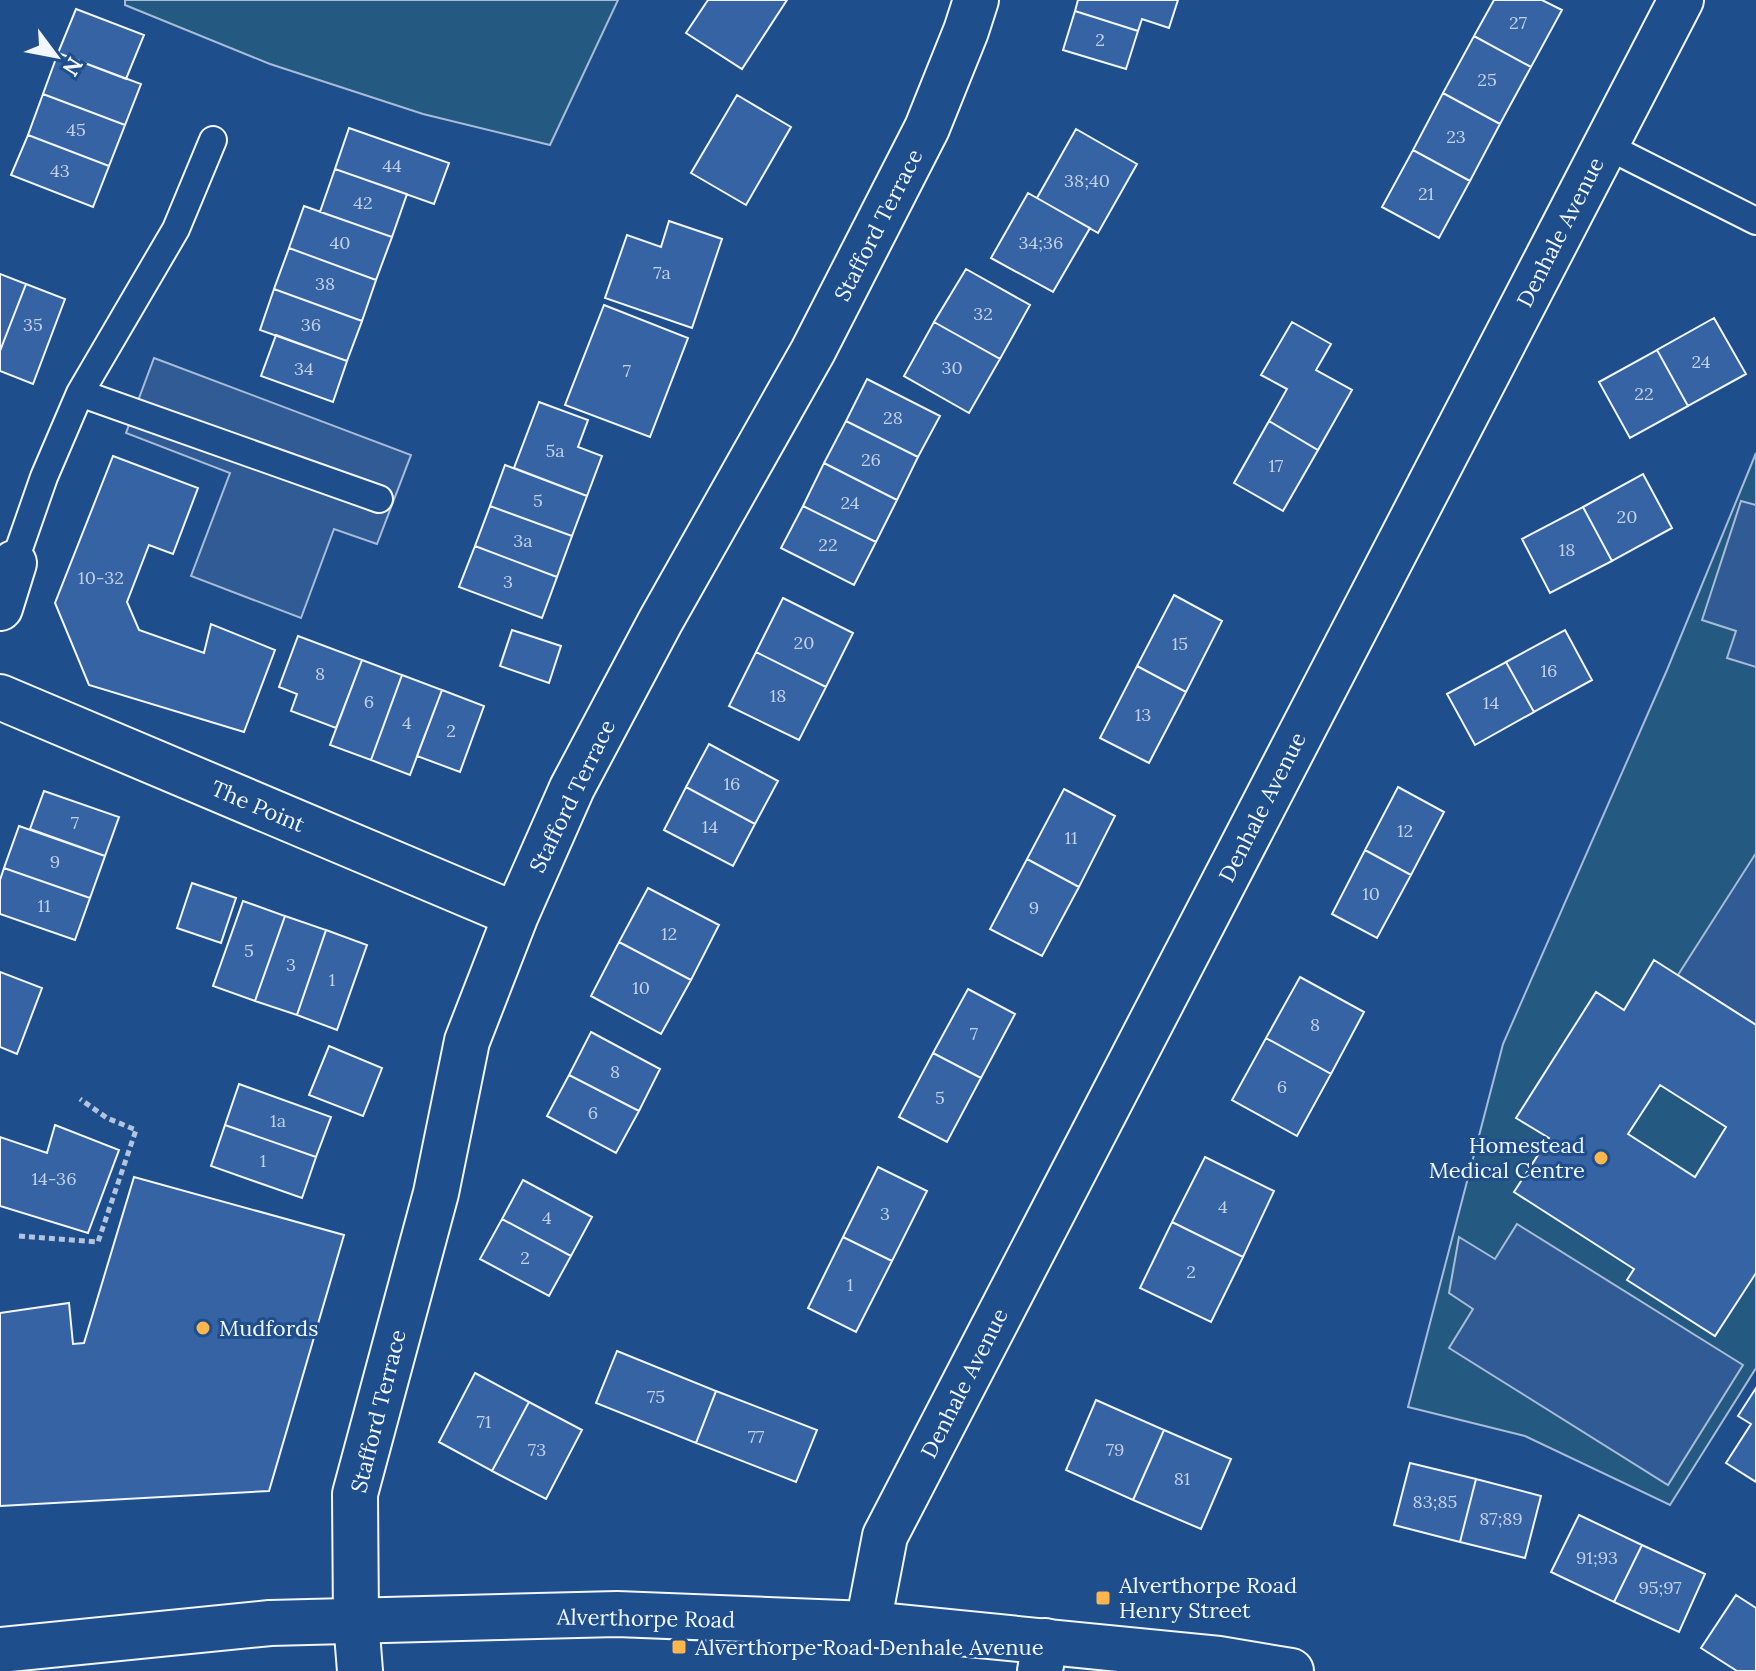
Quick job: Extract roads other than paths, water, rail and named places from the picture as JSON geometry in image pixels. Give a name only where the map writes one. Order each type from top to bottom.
[{"type":"street","name":"Denhale Avenue","points":[[868,1624],[885,1536],[1681,0]]},
{"type":"street","name":"Stafford Terrace","points":[[360,1671],[356,1621],[355,1494],[436,1193],[467,1041],[516,915],[572,788],[660,622],[813,351],[920,141],[971,15]]},
{"type":"street","points":[[0,608],[14,563]]},
{"type":"street","name":"The Point","points":[[0,697],[516,915]]},
{"type":"street","name":"Alverthorpe Road","points":[[0,1650],[270,1623],[617,1614],[868,1624],[1042,1656],[1219,1659],[1291,1671]]},
{"type":"lane","points":[[14,563],[44,477],[80,393],[176,229],[213,140]]},
{"type":"lane","points":[[1605,145],[1756,221]]},
{"type":"lane","points":[[80,393],[379,499]]},
{"type":"place","name":"Homestead Medical Centre","points":[[1601,1158]]},
{"type":"place","name":"Mudfords","points":[[203,1328]]},
{"type":"place","name":"Alverthorpe Road Henry Street","points":[[1103,1598]]},
{"type":"place","name":"Alverthorpe Road Denhale Avenue","points":[[679,1647]]}]
